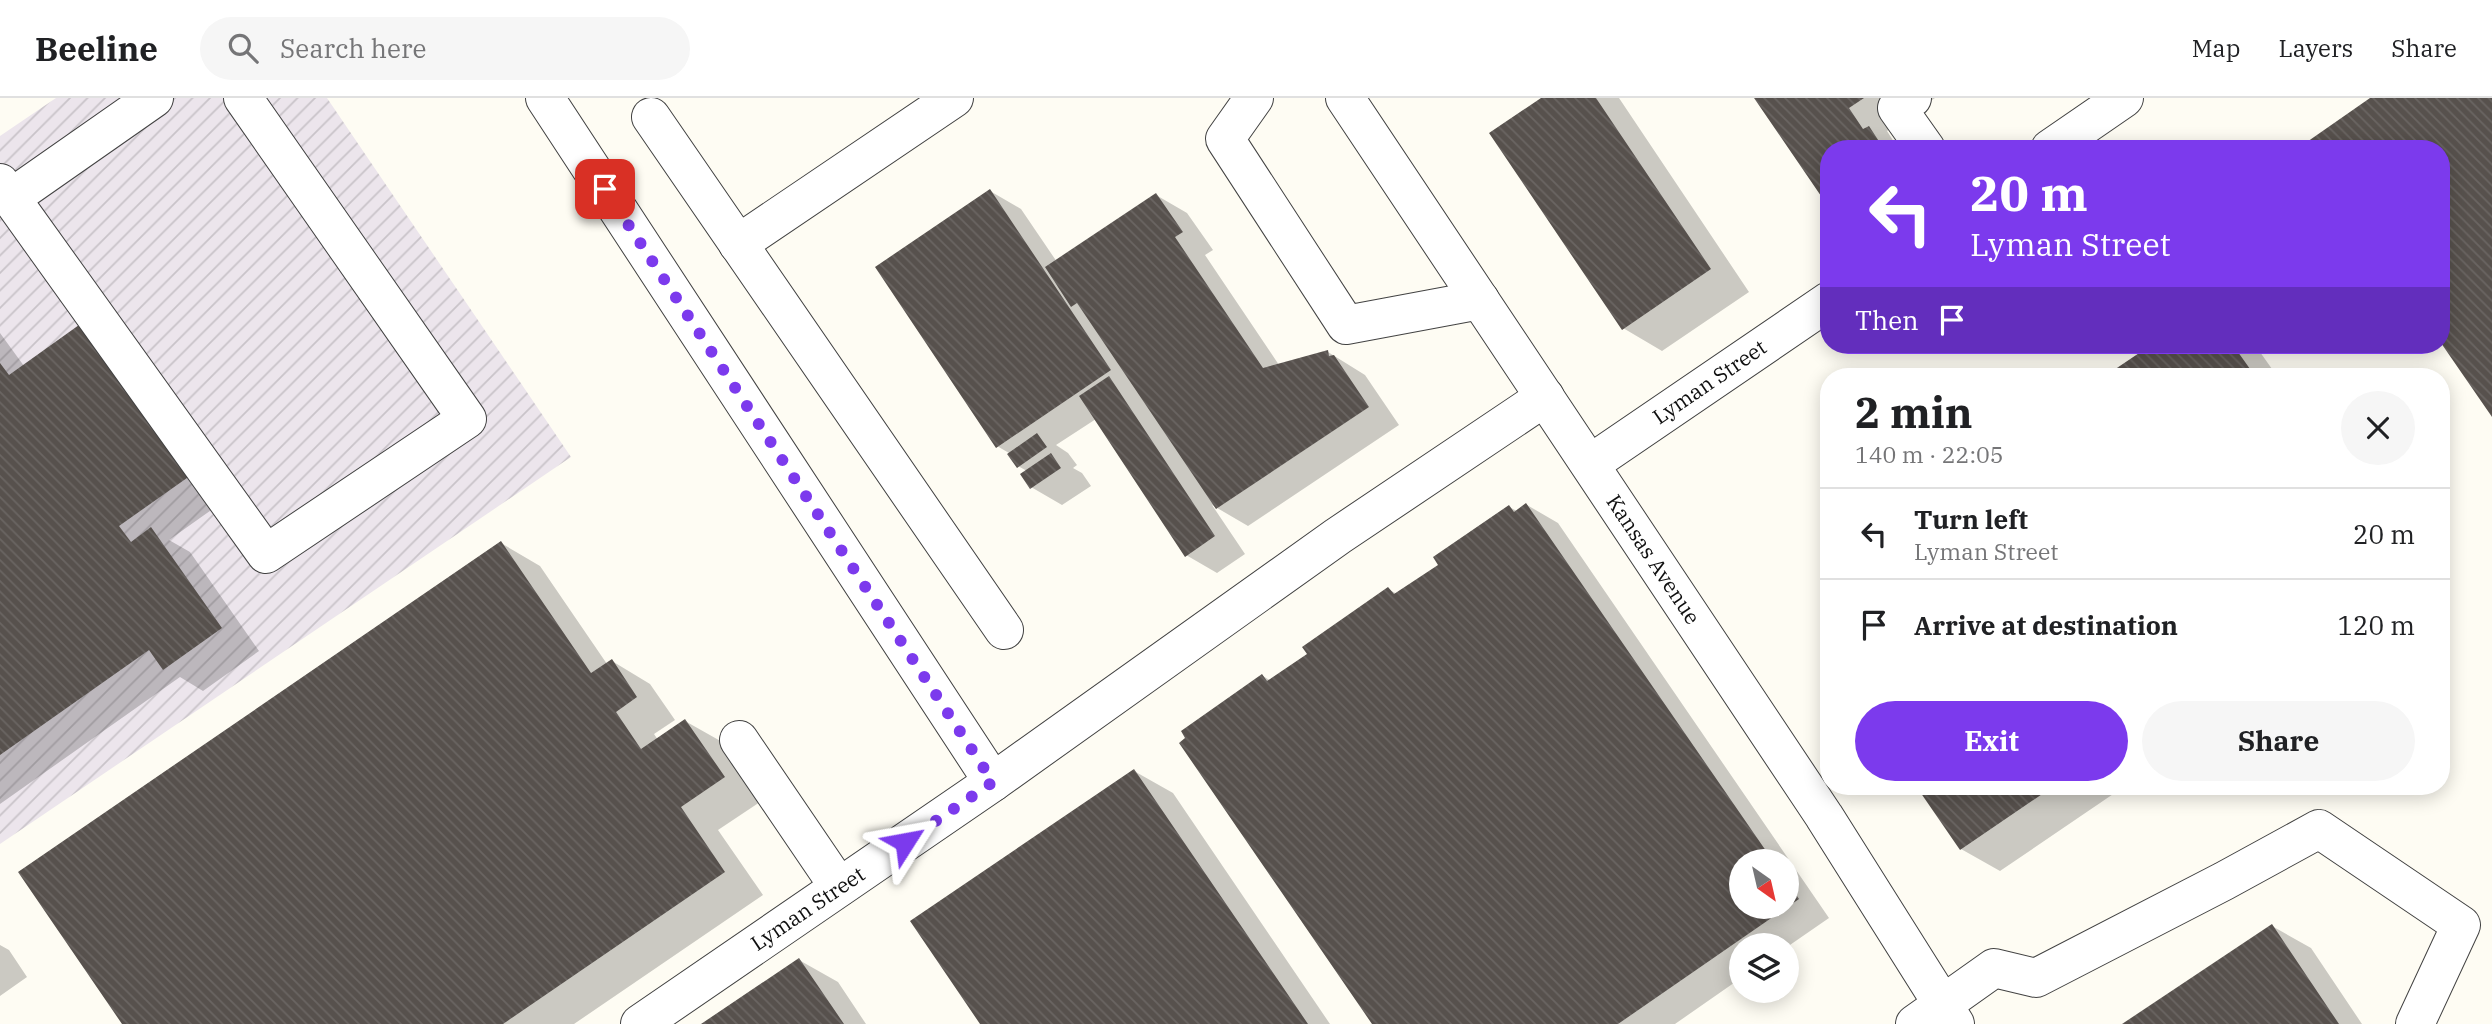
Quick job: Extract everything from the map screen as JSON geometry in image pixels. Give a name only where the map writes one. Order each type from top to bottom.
[{"type":"street","points":[[154,98],[5,190],[266,554],[467,419],[243,98]]},
{"type":"street","points":[[545,98],[993,782]]},
{"type":"street","points":[[738,244],[954,98]]},
{"type":"street","points":[[1254,98],[1225,139],[1346,325],[1480,300]]},
{"type":"street","name":"Kansas Avenue","points":[[1345,98],[1824,816],[1938,1018]]},
{"type":"street","points":[[1912,98],[1897,108],[1920,140]]},
{"type":"street","points":[[2063,140],[2124,98]]},
{"type":"street","points":[[656,104],[738,244],[1004,630]]},
{"type":"street","name":"Lyman Street","points":[[1590,464],[1820,307]]},
{"type":"street","name":"Lyman Street","points":[[640,1024],[993,782],[1338,536],[1545,397]]},
{"type":"street","points":[[739,740],[839,887]]},
{"type":"street","points":[[1938,1018],[1994,968],[2036,978],[2319,829],[2461,925],[2415,1024]]},
{"type":"shaded area","points":[[56,98],[327,98],[571,457],[0,844],[0,136]]},
{"type":"building","points":[[1541,98],[1596,98],[1711,269],[1622,330],[1489,133]]},
{"type":"building","points":[[1754,98],[1864,98],[1849,108],[1863,129],[1869,126],[1878,140],[1820,140],[1820,195]]},
{"type":"building","points":[[2370,98],[2492,98],[2492,417],[2449,354],[2450,140],[2310,140]]},
{"type":"building","points":[[990,189],[1111,370],[996,448],[875,267]]},
{"type":"building","points":[[1156,193],[1183,232],[1175,237],[1263,368],[1328,350],[1329,356],[1334,355],[1369,407],[1216,509],[1077,303],[1071,307],[1045,267]]},
{"type":"building","points":[[86,320],[194,473],[119,526],[131,542],[151,527],[222,628],[163,670],[149,650],[0,755],[0,363],[9,375]]},
{"type":"building","points":[[2138,354],[2239,354],[2249,368],[2117,368]]},
{"type":"building","points":[[1109,376],[1215,536],[1185,557],[1079,396]]},
{"type":"building","points":[[1037,433],[1047,447],[1017,468],[1007,454]]},
{"type":"building","points":[[1051,453],[1061,468],[1030,489],[1020,474]]},
{"type":"building","points":[[1526,503],[1765,849],[1729,849],[1729,919],[1770,919],[1750,933],[1729,933],[1729,947],[1618,1024],[1372,1024],[1179,743],[1185,738],[1181,731],[1262,674],[1267,681],[1307,654],[1302,647],[1388,587],[1394,594],[1438,565],[1433,557],[1509,505],[1514,512]]},
{"type":"building","points":[[501,541],[591,673],[612,659],[637,697],[616,712],[641,749],[685,719],[725,777],[681,807],[725,872],[503,1024],[122,1024],[18,872]]},
{"type":"building","points":[[1134,769],[1308,1024],[980,1024],[910,921]]},
{"type":"building","points":[[1922,795],[2041,795],[1960,850]]},
{"type":"building","points":[[2272,924],[2339,1024],[2122,1024]]},
{"type":"building","points":[[799,958],[844,1024],[701,1024]]},
{"type":"route","points":[[605,189],[993,782],[905,842]]}]
